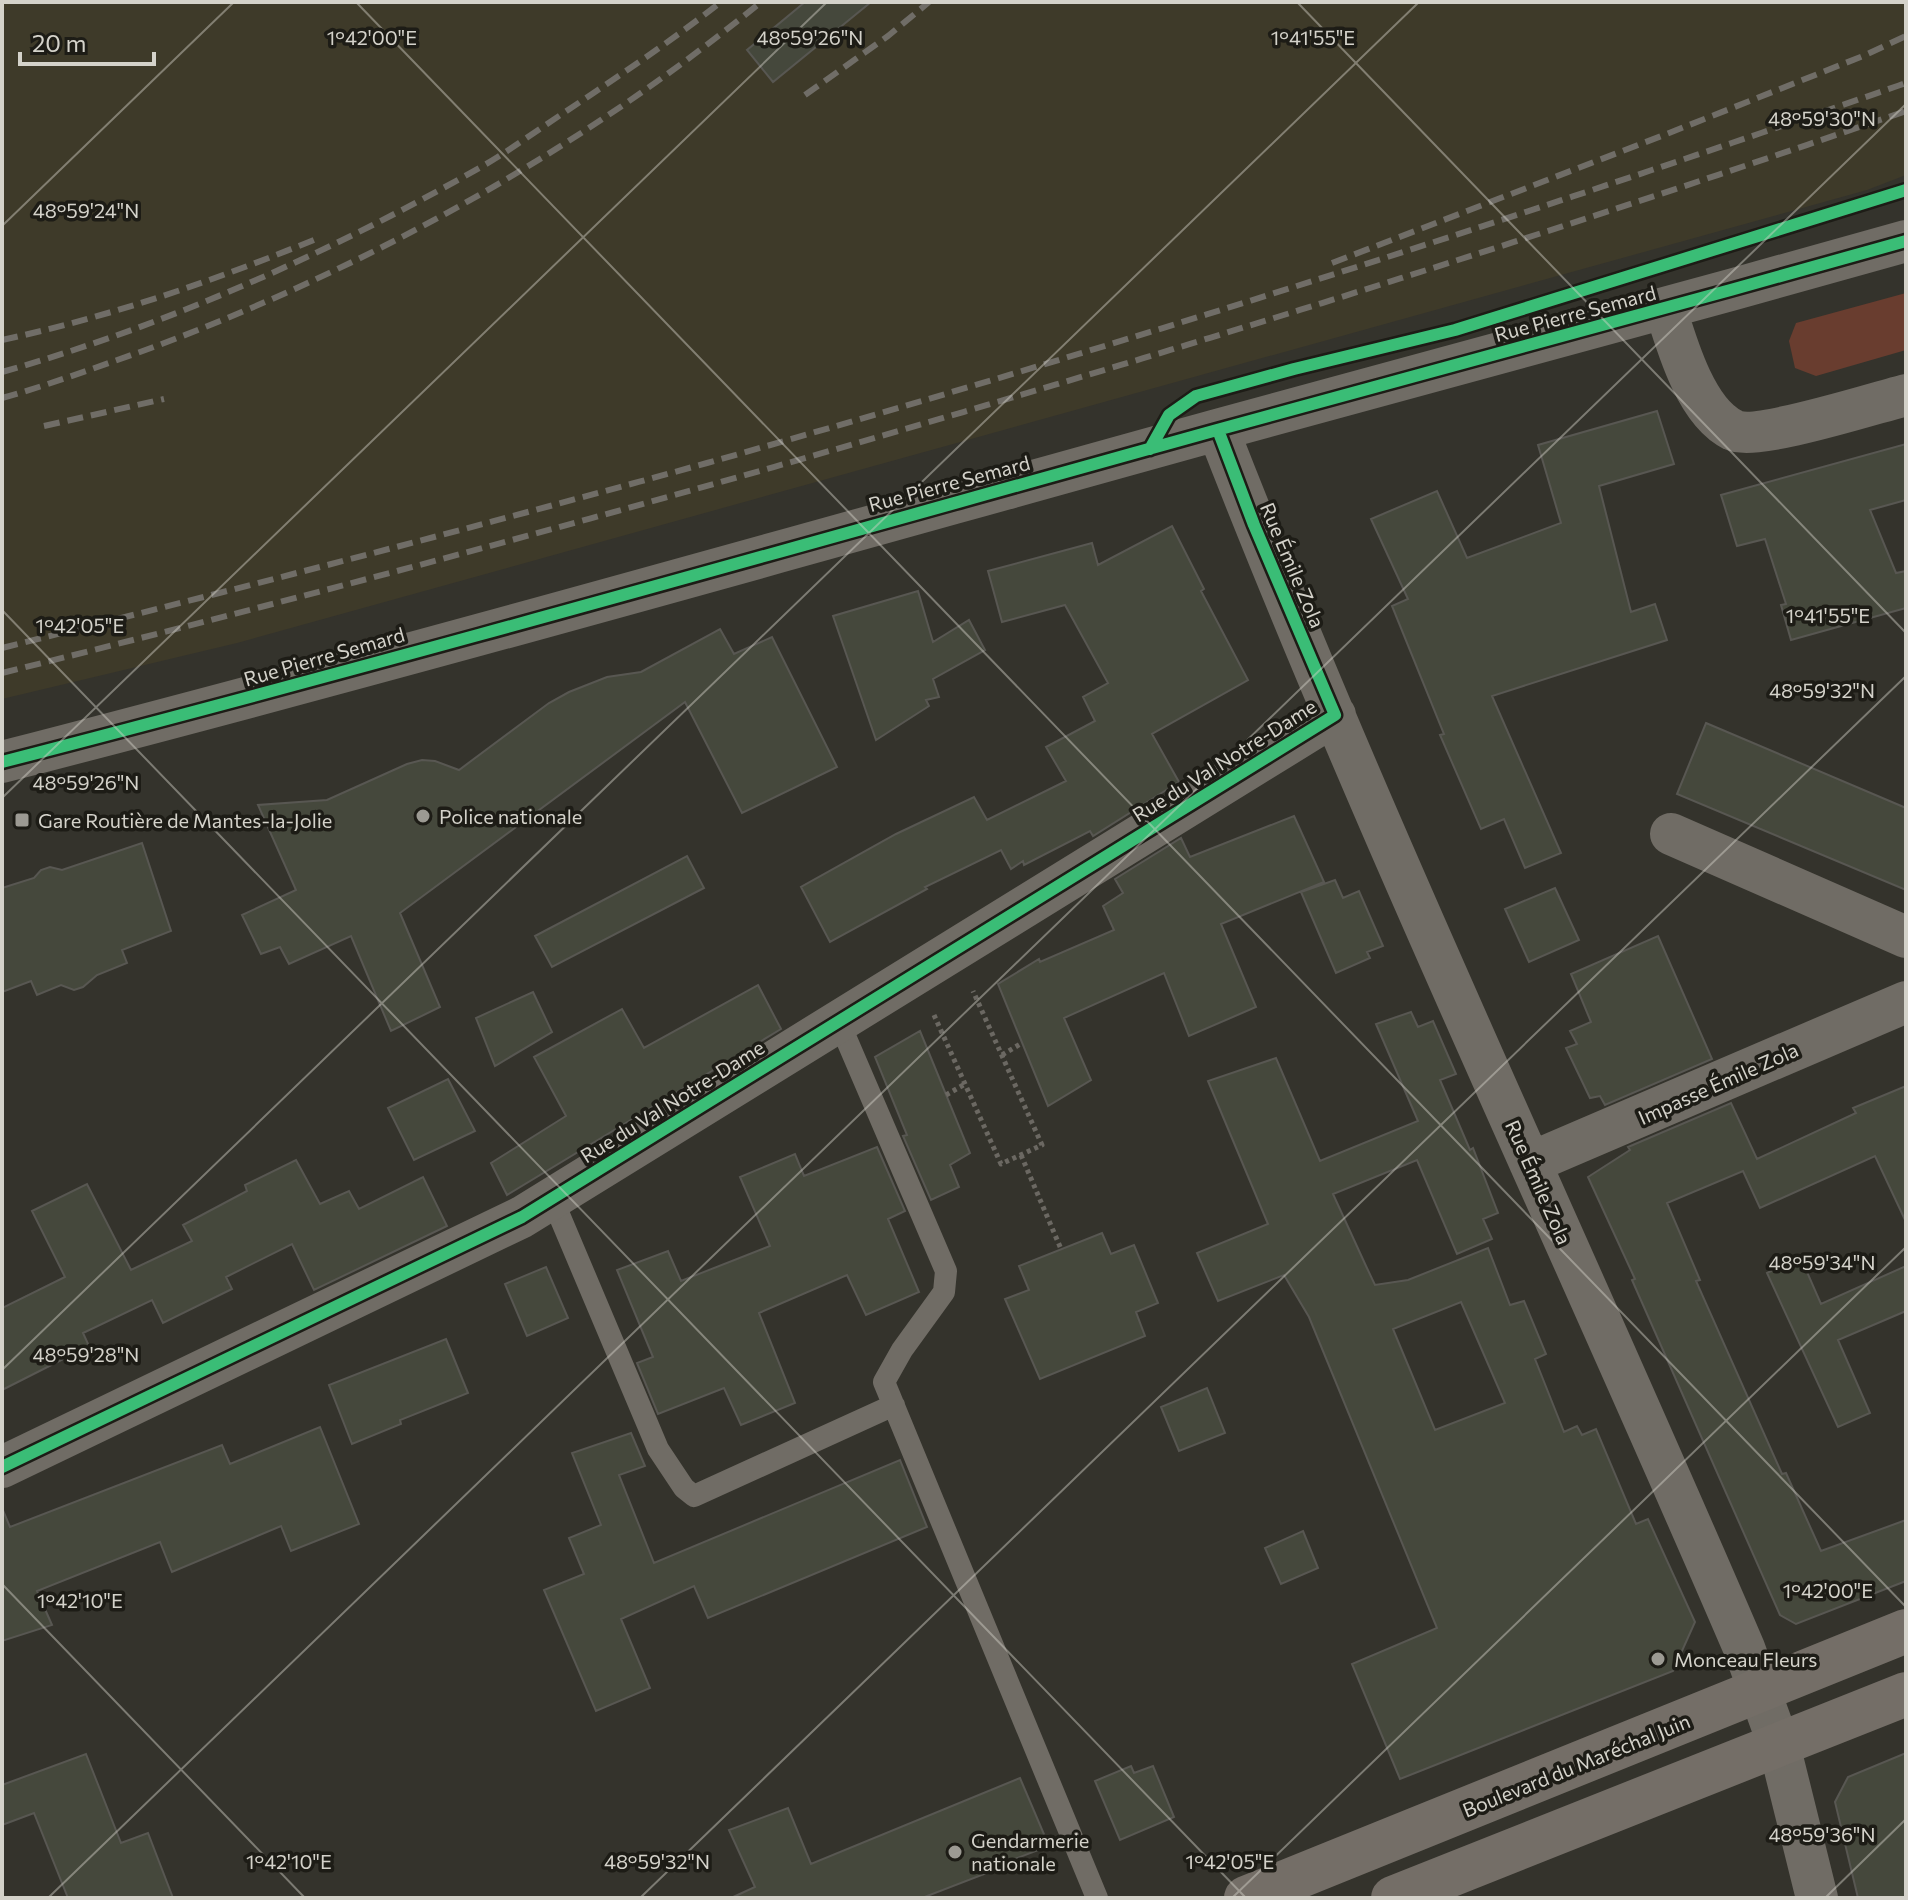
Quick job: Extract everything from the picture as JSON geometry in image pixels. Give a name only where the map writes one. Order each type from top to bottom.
[{"type":"main road","name":"Boulevard du Maréchal Juin","points":[[1246,1898],[1906,1631]]},
{"type":"main road","points":[[1393,1898],[1906,1694]]},
{"type":"street","name":"Rue Pierre Semard","points":[[2,762],[223,705],[1218,430],[1666,310],[1906,241]]},
{"type":"street","points":[[1666,310],[1677,346],[1710,413],[1735,431],[1760,432],[1906,395]]},
{"type":"street","name":"Rue Émile Zola","points":[[1218,430],[1254,525],[1335,715],[1732,1619],[1779,1745],[1817,1898]]},
{"type":"street","name":"Rue du Val Notre-Dame","points":[[2,1467],[522,1217],[1335,715]]},
{"type":"street","points":[[1671,834],[1906,937]]},
{"type":"street","name":"Impasse Émile Zola","points":[[1530,1163],[1906,1002]]},
{"type":"lane","points":[[839,1022],[946,1271],[944,1292],[902,1350],[884,1382],[1097,1898]]},
{"type":"lane","points":[[552,1198],[658,1449],[684,1488],[694,1496],[894,1405]]},
{"type":"path","points":[[916,974],[1001,1164],[1042,1145],[955,950]]},
{"type":"path","points":[[1002,1055],[1022,1043]]},
{"type":"path","points":[[946,1095],[965,1084]]},
{"type":"path","points":[[1021,1155],[1061,1249]]},
{"type":"shaded area","points":[[2,2],[1906,2],[1906,175],[1867,190],[237,643],[2,699]]},
{"type":"shaded area","points":[[1906,293],[1906,350],[1816,376],[1795,368],[1789,341],[1796,323]]},
{"type":"building","points":[[805,2],[871,2],[773,82],[747,50]]},
{"type":"building","points":[[1657,411],[1674,464],[1599,486],[1631,612],[1655,604],[1667,640],[1492,696],[1561,853],[1525,868],[1504,819],[1481,829],[1440,735],[1444,734],[1392,606],[1408,599],[1371,519],[1437,491],[1467,558],[1561,523],[1538,445]]},
{"type":"building","points":[[1906,444],[1906,500],[1870,510],[1896,573],[1906,571],[1906,608],[1791,640],[1781,605],[1786,604],[1765,539],[1737,546],[1721,495]]},
{"type":"building","points":[[1172,526],[1204,589],[1201,591],[1248,680],[1152,734],[1179,782],[1093,836],[1090,831],[1011,869],[1001,850],[925,887],[927,889],[830,942],[801,887],[896,834],[974,797],[987,820],[1066,781],[1046,747],[1095,721],[1083,697],[1108,683],[1065,605],[1002,622],[988,571],[1092,543],[1098,565]]},
{"type":"building","points":[[918,591],[933,642],[969,620],[985,650],[933,679],[939,697],[926,700],[929,706],[876,740],[833,616]]},
{"type":"building","points":[[720,629],[734,654],[772,637],[837,767],[742,813],[685,702],[400,913],[440,1007],[391,1031],[351,936],[289,964],[280,947],[261,954],[242,915],[296,890],[258,805],[327,800],[422,760],[435,761],[459,770],[549,703],[569,692],[607,677],[641,672]]},
{"type":"building","points":[[1706,723],[1906,808],[1906,890],[1677,794]]},
{"type":"building","points":[[1294,816],[1324,882],[1221,924],[1256,1007],[1189,1036],[1164,973],[1064,1018],[1091,1080],[1048,1106],[998,984],[1039,959],[1040,962],[1114,930],[1103,906],[1123,893],[1115,879],[1181,838],[1190,857]]},
{"type":"building","points":[[142,843],[171,931],[122,950],[127,963],[97,975],[83,987],[74,990],[61,985],[37,995],[31,981],[2,992],[2,888],[34,878],[41,870],[50,867],[62,870]]},
{"type":"building","points":[[687,856],[704,888],[552,967],[535,936]]},
{"type":"building","points":[[1335,880],[1343,898],[1359,891],[1383,946],[1367,952],[1370,958],[1336,973],[1301,892]]},
{"type":"building","points":[[1555,888],[1579,940],[1529,962],[1505,909]]},
{"type":"building","points":[[1658,936],[1712,1059],[1605,1105],[1600,1096],[1590,1098],[1566,1048],[1577,1044],[1570,1031],[1591,1022],[1571,974]]},
{"type":"building","points":[[758,985],[781,1029],[507,1195],[491,1163],[566,1116],[534,1057],[622,1009],[644,1048]]},
{"type":"building","points":[[533,992],[552,1032],[495,1066],[476,1018]]},
{"type":"building","points":[[1411,1012],[1418,1027],[1433,1021],[1456,1074],[1440,1080],[1470,1150],[1473,1148],[1498,1213],[1483,1219],[1492,1239],[1457,1254],[1417,1160],[1333,1194],[1375,1285],[1408,1280],[1488,1248],[1510,1305],[1524,1301],[1546,1354],[1535,1359],[1564,1432],[1577,1426],[1582,1435],[1596,1429],[1636,1524],[1648,1519],[1695,1622],[1673,1671],[1400,1779],[1352,1664],[1437,1628],[1309,1317],[1284,1275],[1218,1301],[1197,1253],[1268,1224],[1208,1081],[1276,1058],[1320,1161],[1418,1121],[1376,1024]],"holes":[[[1461,1302],[1505,1403],[1435,1430],[1393,1329]]]},
{"type":"building","points":[[920,1031],[970,1153],[950,1165],[959,1187],[931,1200],[903,1136],[907,1135],[875,1057]]},
{"type":"building","points":[[448,1079],[475,1131],[414,1160],[388,1108]]},
{"type":"building","points":[[1906,1086],[1906,1222],[1875,1156],[1760,1208],[1743,1171],[1667,1203],[1700,1280],[1696,1281],[1782,1474],[1786,1473],[1821,1551],[1906,1520],[1906,1581],[1796,1624],[1780,1615],[1588,1177],[1630,1150],[1628,1147],[1731,1103],[1757,1159],[1856,1113],[1853,1108]]},
{"type":"building","points":[[877,1147],[905,1211],[888,1219],[919,1292],[866,1315],[847,1275],[759,1313],[795,1403],[741,1425],[724,1388],[658,1414],[637,1363],[653,1357],[617,1270],[668,1251],[681,1281],[770,1246],[740,1177],[795,1154],[804,1176]]},
{"type":"building","points":[[296,1160],[320,1204],[349,1191],[359,1209],[423,1177],[447,1226],[314,1290],[292,1244],[226,1277],[232,1289],[163,1323],[152,1300],[83,1333],[89,1346],[2,1390],[2,1308],[65,1277],[32,1211],[87,1184],[131,1270],[192,1241],[183,1225],[247,1191],[245,1185]]},
{"type":"building","points":[[1102,1233],[1111,1254],[1134,1245],[1158,1303],[1136,1312],[1145,1336],[1040,1379],[1005,1299],[1029,1290],[1019,1266]]},
{"type":"building","points":[[1800,1256],[1821,1304],[1906,1266],[1906,1311],[1838,1340],[1870,1413],[1838,1427],[1767,1273]]},
{"type":"building","points":[[546,1267],[568,1318],[527,1336],[505,1284]]},
{"type":"building","points":[[446,1339],[468,1393],[400,1420],[401,1424],[352,1444],[329,1385]]},
{"type":"building","points":[[1207,1388],[1225,1433],[1179,1451],[1161,1407]]},
{"type":"building","points":[[320,1427],[359,1524],[291,1551],[281,1526],[172,1572],[160,1542],[37,1591],[52,1625],[2,1641],[2,1508],[10,1527],[222,1445],[230,1464]]},
{"type":"building","points":[[631,1433],[645,1466],[619,1475],[654,1563],[900,1460],[927,1527],[708,1618],[694,1586],[621,1619],[650,1688],[596,1711],[544,1590],[584,1574],[569,1538],[601,1525],[572,1453]]},
{"type":"building","points":[[1303,1531],[1318,1568],[1281,1584],[1265,1548]]},
{"type":"building","points":[[1906,1753],[1906,1898],[1858,1898],[1835,1802],[1848,1777]]},
{"type":"building","points":[[86,1754],[121,1843],[148,1833],[173,1898],[68,1898],[34,1813],[2,1825],[2,1785]]},
{"type":"building","points":[[1131,1766],[1134,1773],[1153,1766],[1174,1817],[1120,1840],[1095,1781]]},
{"type":"building","points":[[1020,1778],[1049,1846],[999,1865],[1000,1868],[922,1898],[731,1898],[755,1887],[729,1830],[788,1808],[811,1864]]},
{"type":"railway","points":[[2,372],[187,309],[366,228],[502,154],[643,60],[721,2]]},
{"type":"railway","points":[[2,398],[140,352],[223,320],[386,245],[465,203],[618,109],[761,2]]},
{"type":"railway","points":[[805,95],[888,36],[929,2]]},
{"type":"railway","points":[[1332,263],[1664,135],[1906,36]]},
{"type":"railway","points":[[2,648],[531,511],[858,420],[1459,234],[1906,83]]},
{"type":"railway","points":[[2,673],[482,548],[960,413],[1435,267],[1906,111]]},
{"type":"railway","points":[[2,340],[164,296],[321,237]]},
{"type":"railway","points":[[44,426],[164,399]]},
{"type":"cycle path","points":[[1150,449],[1169,415],[1196,396],[1455,330],[1906,190]]},
{"type":"cycle path","points":[[2,762],[459,640],[1906,241]]},
{"type":"cycle path","points":[[2,1467],[522,1217],[1335,715],[1254,525],[1218,430]]},
{"type":"place","name":"Police nationale","points":[[423,816]]},
{"type":"place","name":"Gare Routière de Mantes-la-Jolie","points":[[22,820]]},
{"type":"place","name":"Monceau Fleurs","points":[[1658,1659]]},
{"type":"place","name":"Gendarmerie nationale","points":[[955,1852]]}]
